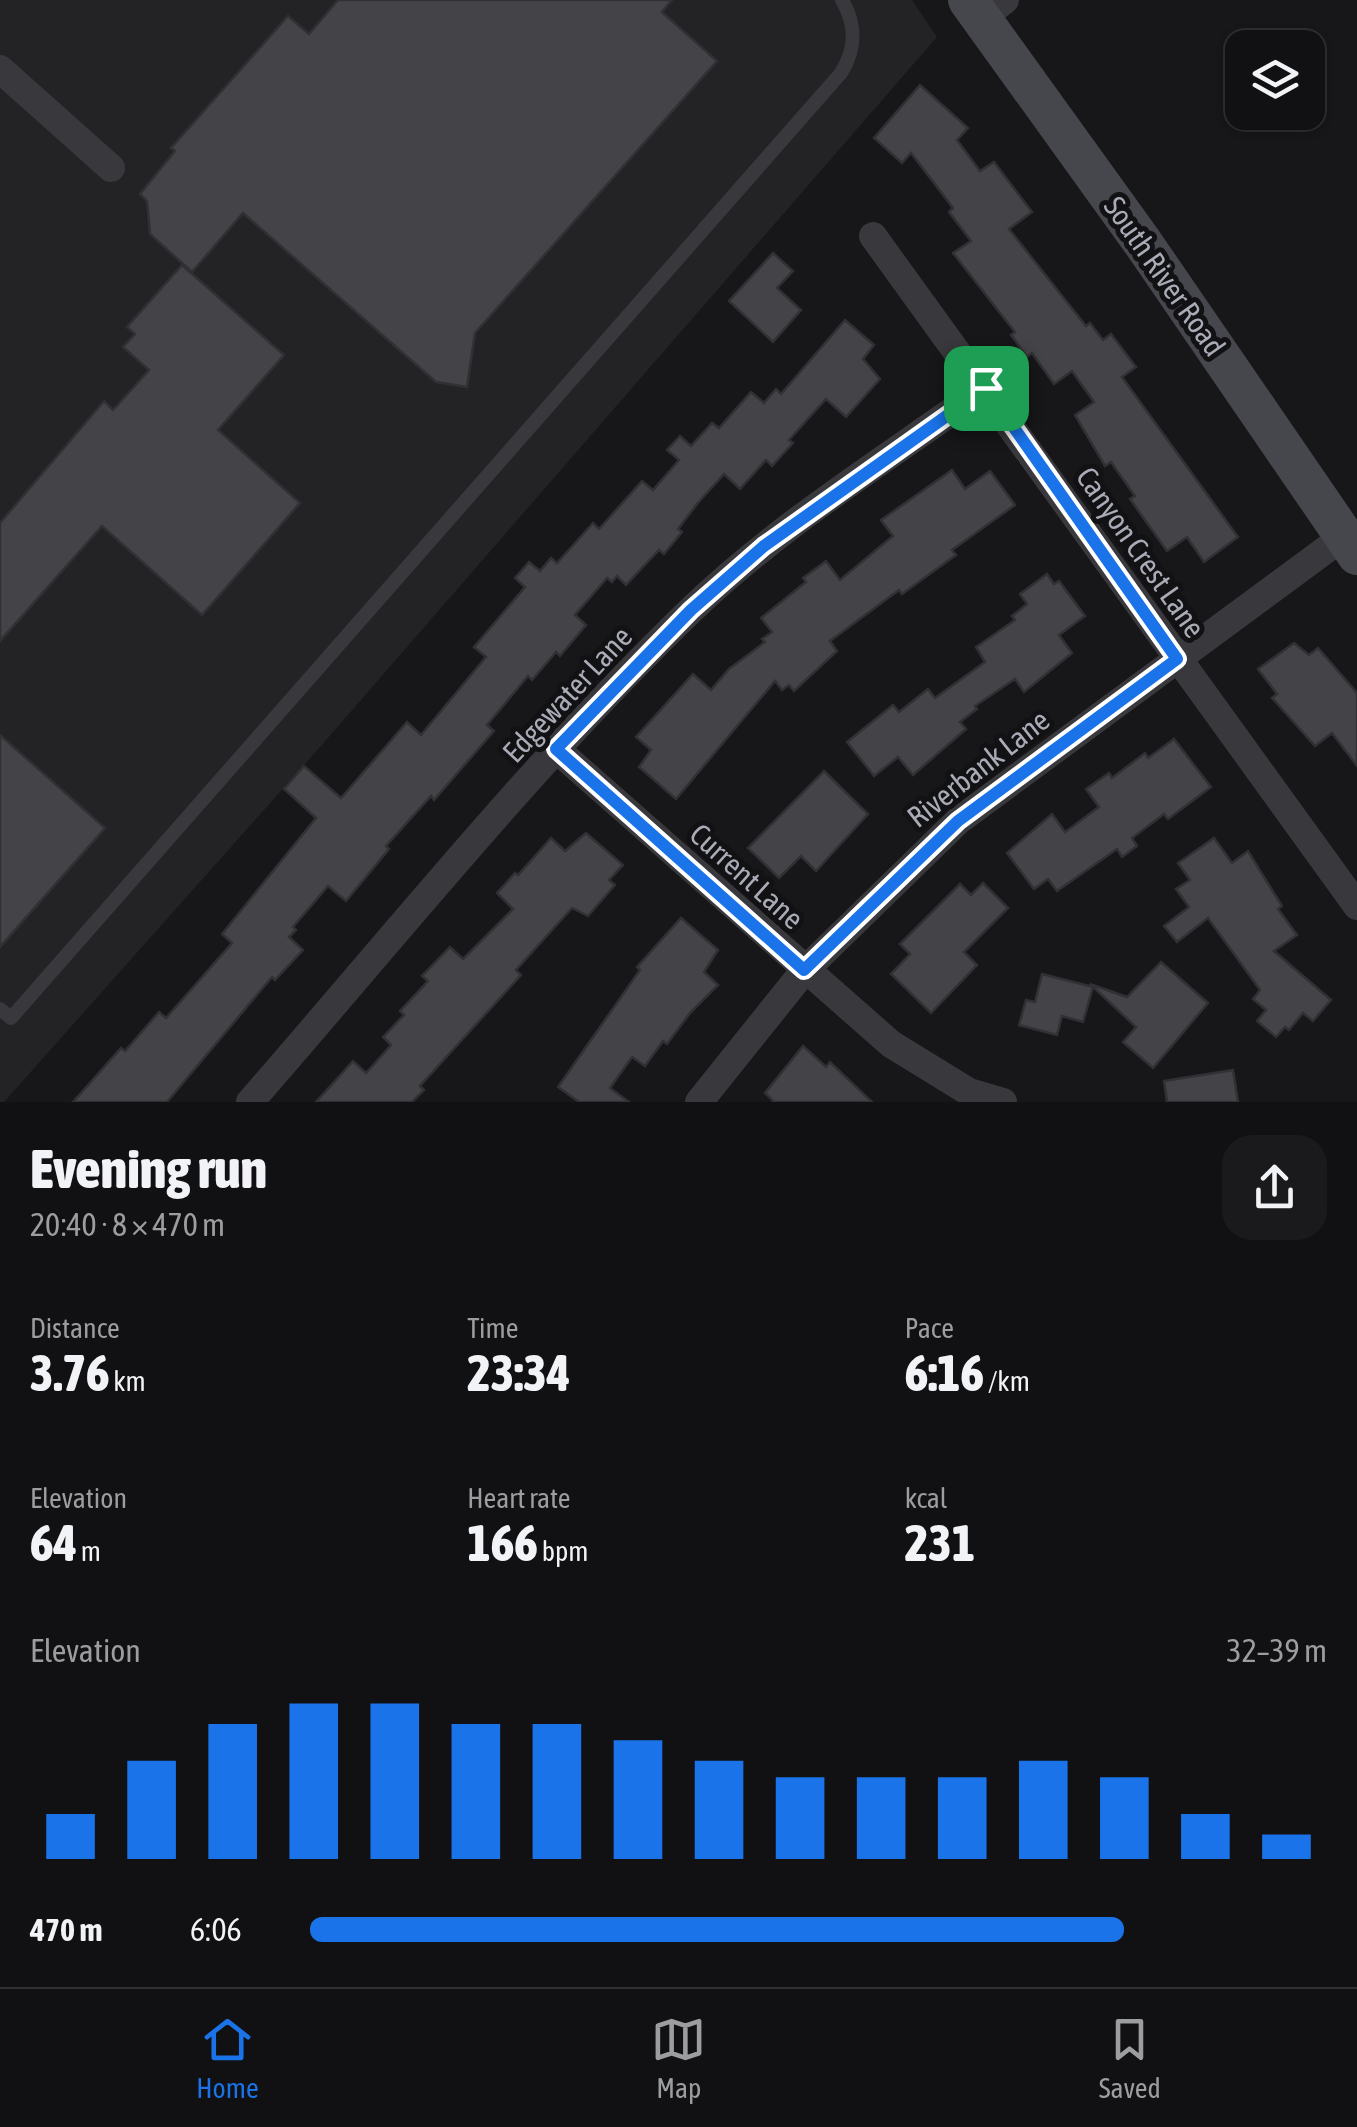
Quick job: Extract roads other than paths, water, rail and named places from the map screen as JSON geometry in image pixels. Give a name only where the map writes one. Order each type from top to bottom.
[{"type":"main road","name":"South River Road","points":[[984,6],[1350,546]]},
{"type":"street","points":[[0,69],[111,168]]},
{"type":"street","name":"Canyon Crest Lane","points":[[873,236],[1357,906]]},
{"type":"street","name":"Edgewater Lane","points":[[250,1102],[556,749],[691,610],[764,546],[986,388]]},
{"type":"street","name":"Riverbank Lane","points":[[699,1102],[804,970],[958,821],[1177,659],[1350,546]]},
{"type":"street","name":"Current Lane","points":[[556,749],[804,970],[919,1064],[969,1092],[1003,1102]]},
{"type":"lane","points":[[0,1009],[10,1018],[841,73],[852,54],[853,38],[851,20],[842,0]]}]
